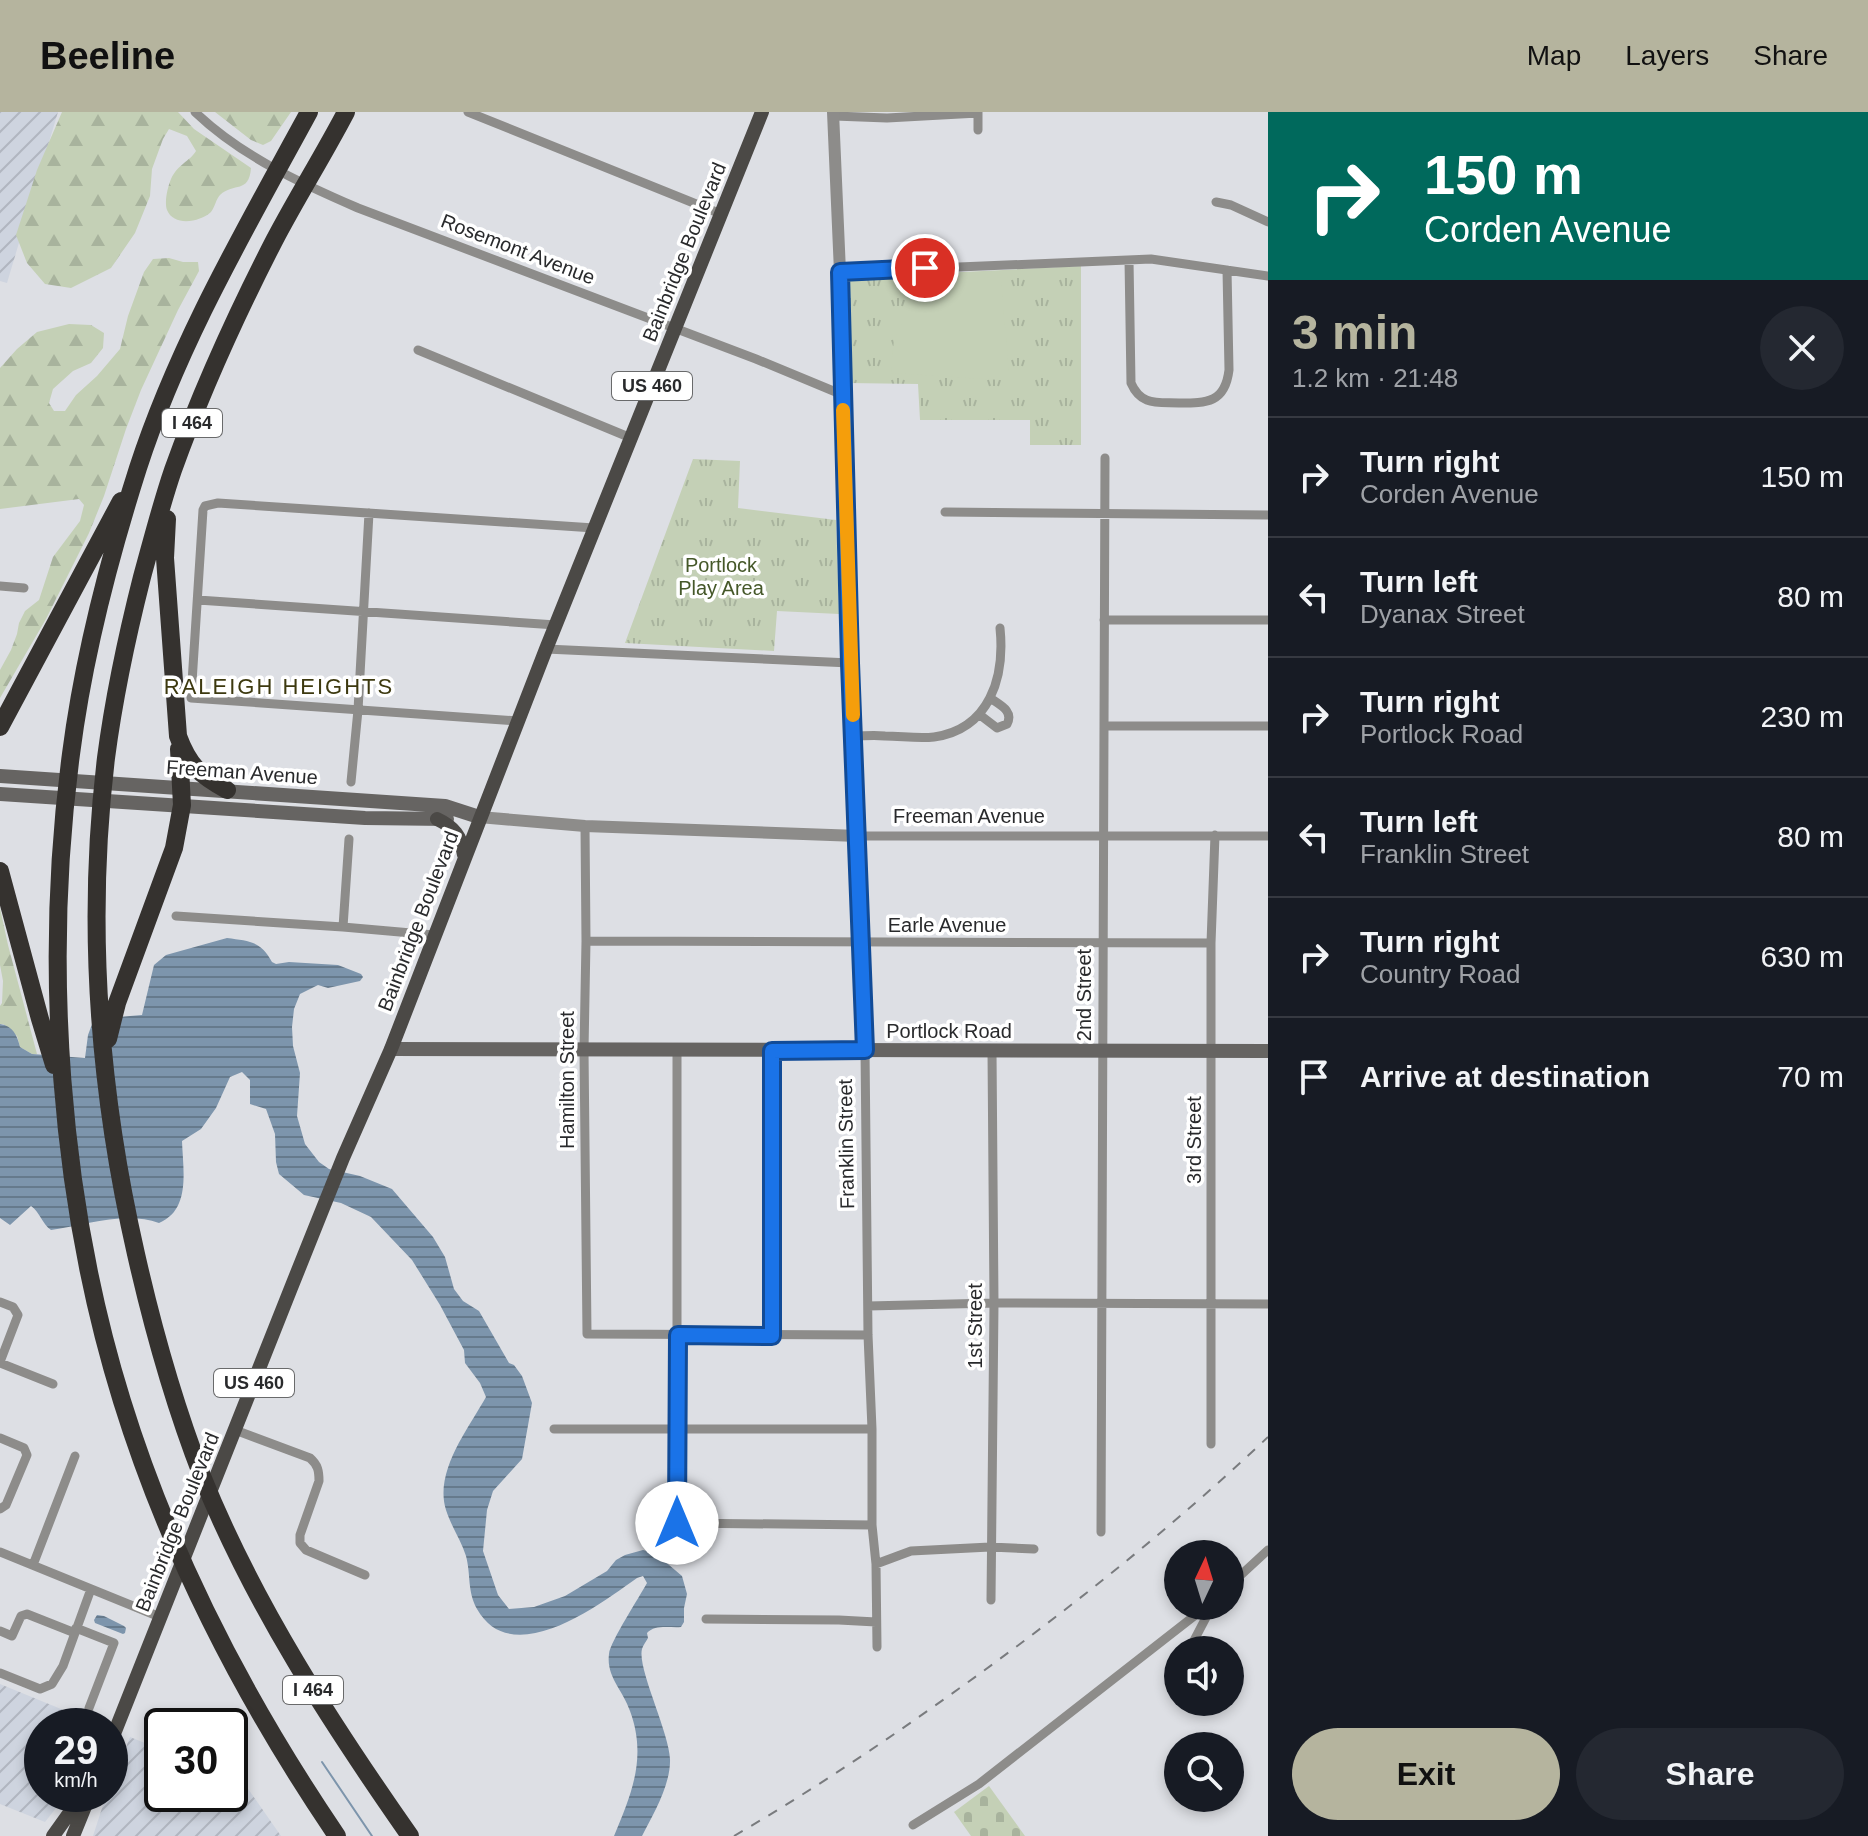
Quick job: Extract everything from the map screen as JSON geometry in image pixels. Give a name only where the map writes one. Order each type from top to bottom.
[{"type":"highway","name":"I 464","points":[[309,112],[202,311],[164,398],[139,467],[111,565],[71,755],[64,826],[54,1038],[85,1247],[122,1402],[167,1522],[207,1616],[271,1734],[337,1836]]},
{"type":"highway","name":"I 464","points":[[346,112],[261,268],[224,347],[177,459],[156,525],[118,683],[106,759],[96,899],[108,1004],[109,1032],[104,1061],[114,1138],[132,1239],[155,1333],[190,1441],[229,1536],[260,1599],[309,1684],[410,1836]]},
{"type":"highway","points":[[108,1004],[168,868],[181,796],[165,558],[167,520],[177,459]]},
{"type":"highway","points":[[0,727],[139,467]]},
{"type":"highway","points":[[178,736],[188,760],[198,772],[227,790]]},
{"type":"highway","points":[[0,871],[40,1019],[54,1038]]},
{"type":"main road","name":"Bainbridge Boulevard","points":[[124,1708],[343,1158],[391,1049],[479,817],[762,112]]},
{"type":"main road","name":"Freeman Avenue","points":[[0,776],[365,818],[479,817]]},
{"type":"main road","name":"Freeman Avenue","points":[[0,794],[181,796],[227,790],[445,806],[479,817]]},
{"type":"main road","points":[[437,819],[457,834],[464,856]]},
{"type":"main road","name":"Portlock Road","points":[[391,1049],[1268,1051]]},
{"type":"main road","points":[[53,1836],[70,1812]]},
{"type":"main road","points":[[73,1836],[83,1812]]},
{"type":"street","name":"Rosemont Avenue","points":[[195,112],[244,150],[290,177],[358,208],[843,395]]},
{"type":"street","points":[[468,112],[721,214]]},
{"type":"street","points":[[834,114],[887,118],[978,112],[978,130]]},
{"type":"street","name":"Franklin Street","points":[[834,114],[850,663],[862,942],[872,1525],[877,1647]]},
{"type":"street","points":[[1216,202],[1231,205],[1268,222]]},
{"type":"street","points":[[840,272],[1151,259],[1268,276]]},
{"type":"street","points":[[1129,260],[1131,383],[1135,392],[1150,402],[1206,403],[1220,394],[1227,384],[1227,270]]},
{"type":"street","points":[[418,350],[631,438]]},
{"type":"street","name":"2nd Street","points":[[1101,1532],[1105,458]]},
{"type":"street","points":[[518,721],[191,698],[205,506],[218,503],[594,528]]},
{"type":"street","points":[[945,512],[1268,515]]},
{"type":"street","points":[[351,782],[369,513]]},
{"type":"street","points":[[0,586],[24,588]]},
{"type":"street","points":[[198,600],[556,625]]},
{"type":"street","points":[[1104,620],[1268,620]]},
{"type":"street","points":[[854,736],[931,738],[970,724],[980,715],[990,698],[998,675],[1000,628]]},
{"type":"street","points":[[546,649],[850,663]]},
{"type":"street","points":[[980,715],[997,728],[1007,724],[1010,716],[1007,710],[990,698]]},
{"type":"street","points":[[1104,726],[1268,726]]},
{"type":"street","name":"Freeman Avenue","points":[[479,817],[585,826],[858,836],[1268,836]]},
{"type":"street","name":"Hamilton Street","points":[[585,826],[587,1334],[678,1335]]},
{"type":"street","name":"3rd Street","points":[[1211,1444],[1211,943],[1215,835]]},
{"type":"street","points":[[343,927],[349,839]]},
{"type":"street","points":[[176,916],[434,935]]},
{"type":"street","name":"Earle Avenue","points":[[586,941],[1211,943]]},
{"type":"street","points":[[677,1050],[677,1523],[872,1525]]},
{"type":"street","points":[[772,1051],[772,1336]]},
{"type":"street","name":"1st Street","points":[[991,1600],[994,1303],[992,1051]]},
{"type":"street","points":[[0,1302],[13,1307],[18,1315],[0,1362],[53,1384]]},
{"type":"street","points":[[868,1306],[1268,1304]]},
{"type":"street","points":[[678,1335],[868,1335]]},
{"type":"street","points":[[554,1429],[872,1429]]},
{"type":"street","points":[[235,1430],[314,1462],[319,1481],[300,1543],[306,1550],[365,1575]]},
{"type":"street","points":[[0,1438],[24,1448],[27,1455],[6,1505],[0,1509]]},
{"type":"street","points":[[33,1565],[75,1456]]},
{"type":"street","points":[[876,1564],[911,1551],[990,1547],[1034,1549]]},
{"type":"street","points":[[1244,1572],[1268,1550]]},
{"type":"street","points":[[0,1552],[160,1617]]},
{"type":"street","points":[[0,1673],[40,1689],[57,1678],[91,1589]]},
{"type":"street","points":[[0,1631],[12,1636],[21,1616],[27,1614],[114,1643],[89,1708]]},
{"type":"street","points":[[706,1619],[876,1622]]},
{"type":"street","points":[[913,1825],[979,1784],[1192,1620]]},
{"type":"shaded area","points":[[0,112],[58,112],[7,283],[0,281]]},
{"type":"shaded area","points":[[0,1684],[59,1708],[24,1708],[24,1812],[53,1812],[45,1822],[0,1804]]},
{"type":"shaded area","points":[[130,1737],[144,1743],[144,1812],[248,1812],[248,1789],[281,1836],[93,1836],[101,1812],[128,1812]]},
{"type":"green space","points":[[62,112],[178,112],[194,129],[251,168],[250,176],[244,185],[220,195],[206,215],[188,221],[175,219],[166,207],[171,179],[196,151],[187,136],[169,129],[152,169],[150,196],[135,233],[111,268],[71,288],[45,284],[27,263],[16,235],[37,170]]},
{"type":"green space","points":[[215,112],[291,112],[271,141],[263,145],[251,140]]},
{"type":"green space","points":[[153,259],[198,262],[199,271],[141,390],[89,533],[46,619],[0,698],[0,670],[11,650],[19,623],[25,611],[39,600],[53,557],[80,521],[84,505],[79,499],[0,509],[0,368],[37,332],[69,324],[91,325],[104,333],[103,348],[91,363],[73,371],[53,389],[49,403],[54,411],[65,411],[120,349],[144,272]]},
{"type":"green space","points":[[1081,266],[1081,445],[1030,445],[1030,420],[920,420],[918,384],[848,383],[845,278]]},
{"type":"green space","points":[[1000,271],[1009,372],[1000,380],[891,373],[894,339],[911,306],[923,292],[949,273]]},
{"type":"green space","name":"Portlock Play Area","points":[[693,459],[740,461],[738,508],[836,520],[839,614],[777,611],[774,651],[625,643]]},
{"type":"green space","points":[[0,908],[37,1054],[20,1047],[17,1036],[0,1024],[3,981]]},
{"type":"green space","points":[[989,1786],[1025,1836],[971,1836],[954,1812]]},
{"type":"water","points":[[227,938],[254,943],[276,964],[338,965],[363,977],[360,981],[328,988],[318,985],[300,994],[292,1027],[300,1073],[297,1116],[305,1144],[319,1162],[329,1169],[360,1176],[392,1189],[433,1237],[445,1257],[454,1289],[463,1301],[479,1311],[509,1363],[522,1376],[532,1403],[522,1459],[493,1491],[487,1510],[483,1551],[498,1595],[509,1609],[534,1607],[565,1596],[607,1571],[616,1560],[643,1550],[655,1553],[682,1576],[687,1594],[684,1622],[681,1627],[650,1630],[642,1649],[644,1670],[668,1747],[670,1769],[656,1809],[642,1836],[614,1836],[635,1775],[637,1744],[630,1711],[612,1677],[609,1654],[647,1583],[643,1576],[637,1578],[579,1616],[533,1634],[511,1634],[492,1627],[477,1609],[466,1556],[448,1516],[444,1496],[445,1481],[455,1451],[486,1397],[480,1383],[465,1363],[464,1350],[412,1260],[371,1217],[341,1203],[304,1195],[279,1174],[275,1134],[266,1109],[250,1104],[250,1080],[242,1072],[230,1077],[216,1108],[201,1129],[182,1141],[183,1188],[181,1199],[169,1217],[159,1223],[133,1218],[51,1230],[31,1206],[10,1225],[0,1218],[0,1024],[11,1029],[20,1047],[32,1054],[85,1058],[94,1019],[142,1015],[154,965],[166,955]]},
{"type":"water","points":[[97,1615],[124,1626],[125,1633],[95,1623]]},
{"type":"waterway","points":[[322,1762],[372,1836]]},
{"type":"railway","points":[[734,1836],[860,1757],[1019,1644],[1164,1529],[1268,1437]]},
{"type":"slow traffic","points":[[843,410],[853,715]]},
{"type":"district","name":"RALEIGH HEIGHTS","points":[[279,686]]},
{"type":"route","points":[[677,1523],[678,1335],[772,1336],[772,1051],[865,1050],[850,663],[840,272],[925,268]]}]
